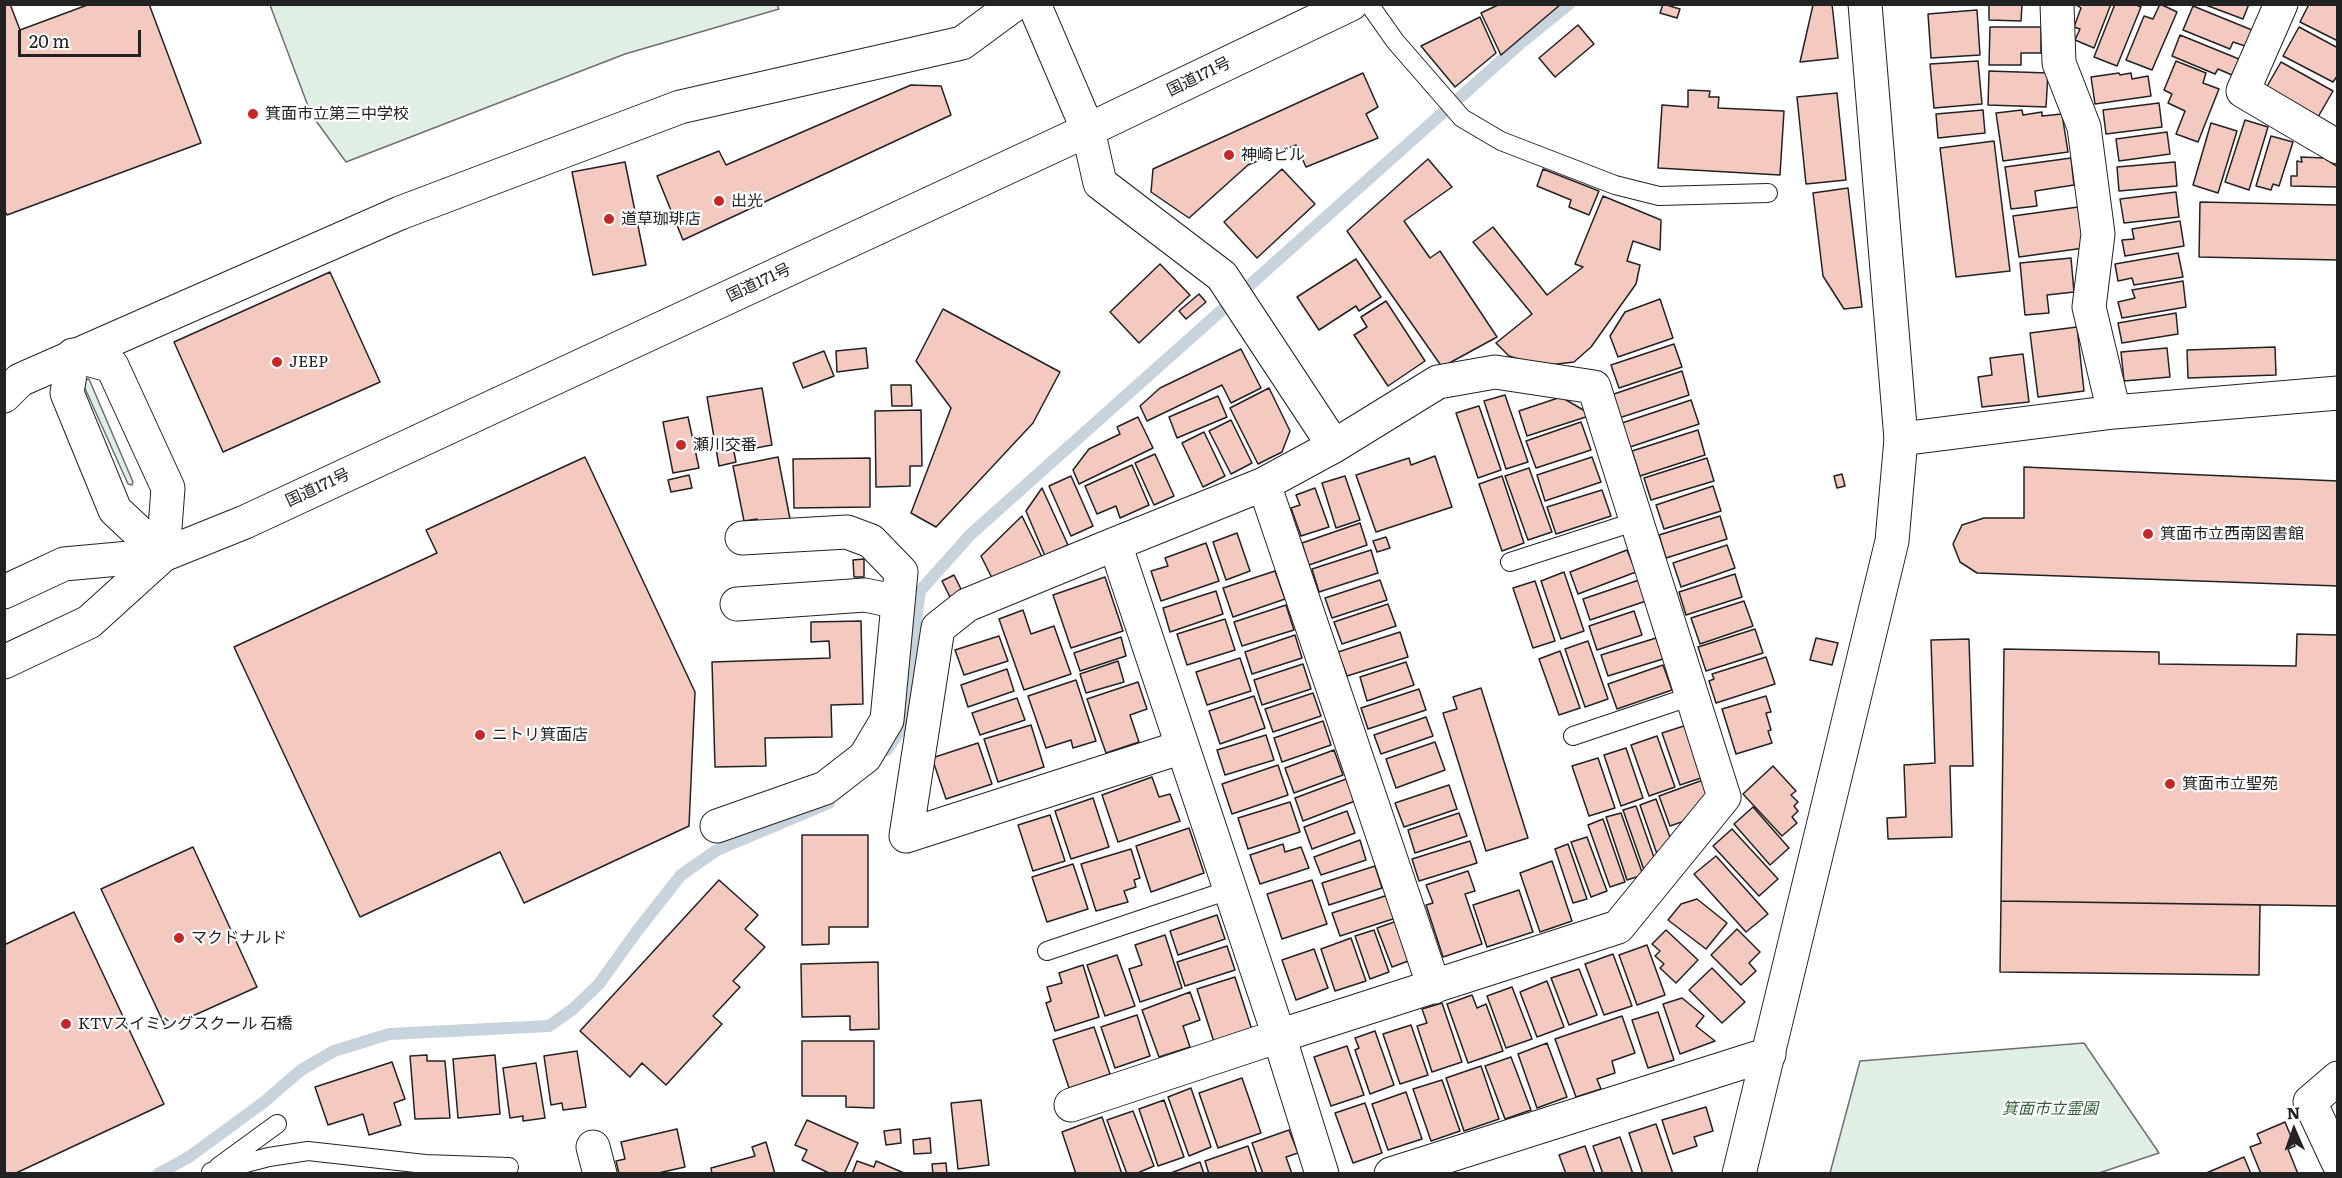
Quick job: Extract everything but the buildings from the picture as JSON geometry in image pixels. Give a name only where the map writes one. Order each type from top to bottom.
[{"type":"main road","points":[[4,396],[20,380],[73,355],[400,213],[680,107],[962,43],[1015,4]]},
{"type":"main road","points":[[1034,4],[1088,130],[1100,183],[1222,276],[1334,446]]},
{"type":"main road","name":"国道171号","points":[[4,592],[64,564],[163,555],[245,522],[1088,130],[1351,4]]},
{"type":"main road","points":[[1739,1173],[1892,541],[1901,439],[1865,4]]},
{"type":"main road","points":[[2057,4],[2059,63],[2084,127],[2097,234],[2089,307],[2114,412]]},
{"type":"main road","points":[[2281,4],[2243,91],[2337,147]]},
{"type":"main road","points":[[73,355],[112,366],[168,488],[163,555]]},
{"type":"main road","points":[[73,355],[67,393],[115,510],[163,555]]},
{"type":"main road","points":[[737,604],[865,595],[913,623],[967,605],[1264,484],[1334,446],[1438,382],[1495,372],[1594,387],[1724,797],[1618,927],[1071,1105]]},
{"type":"main road","points":[[1901,439],[2114,412],[2337,393]]},
{"type":"main road","points":[[1264,484],[1434,987]]},
{"type":"main road","points":[[742,538],[848,532],[871,541],[901,572],[913,623],[906,836],[1182,747]]},
{"type":"main road","points":[[1115,544],[1323,1173]]},
{"type":"main road","name":"国道171号","points":[[4,662],[89,622],[163,555]]},
{"type":"main road","points":[[717,826],[825,788],[866,757],[887,720],[913,623]]},
{"type":"main road","points":[[1391,1173],[1769,1054]]},
{"type":"main road","points":[[2337,1078],[2310,1102],[2337,1162]]},
{"type":"lane","points":[[1369,4],[1395,41],[1462,118],[1501,141],[1615,185],[1659,196],[1768,193]]},
{"type":"lane","points":[[1510,562],[1636,521]]},
{"type":"lane","points":[[1573,736],[1692,696]]},
{"type":"lane","points":[[1047,951],[1229,890]]},
{"type":"lane","points":[[210,1173],[277,1124]]},
{"type":"lane","points":[[210,1173],[269,1157],[308,1151],[425,1164],[509,1167]]},
{"type":"green space","points":[[270,5],[777,5],[779,9],[625,54],[346,162],[311,114]]},
{"type":"green space","points":[[89,379],[133,482],[132,485],[128,484],[83,384],[84,380]]},
{"type":"green space","name":"箕面市立霊園","points":[[2084,1043],[2159,1153],[2099,1173],[1830,1173],[1860,1061]]},
{"type":"waterway","points":[[887,750],[901,729],[920,591],[971,534],[1522,42],[1569,4]]},
{"type":"waterway","points":[[158,1174],[189,1157],[264,1102],[301,1070],[334,1051],[389,1034],[549,1026],[573,1009],[599,984],[681,875],[717,850],[829,803]]},
{"type":"place","name":"箕面市立第三中学校","points":[[253,114]]},
{"type":"place","name":"神崎ビル","points":[[1229,155]]},
{"type":"place","name":"出光","points":[[719,201]]},
{"type":"place","name":"道草珈琲店","points":[[609,219]]},
{"type":"place","name":"JEEP","points":[[277,362]]},
{"type":"place","name":"瀬川交番","points":[[681,445]]},
{"type":"place","name":"箕面市立西南図書館","points":[[2148,534]]},
{"type":"place","name":"ニトリ箕面店","points":[[480,735]]},
{"type":"place","name":"箕面市立聖苑","points":[[2170,784]]},
{"type":"place","name":"マクドナルド","points":[[179,938]]},
{"type":"place","name":"KTVスイミングスクール 石橋","points":[[66,1024]]}]
